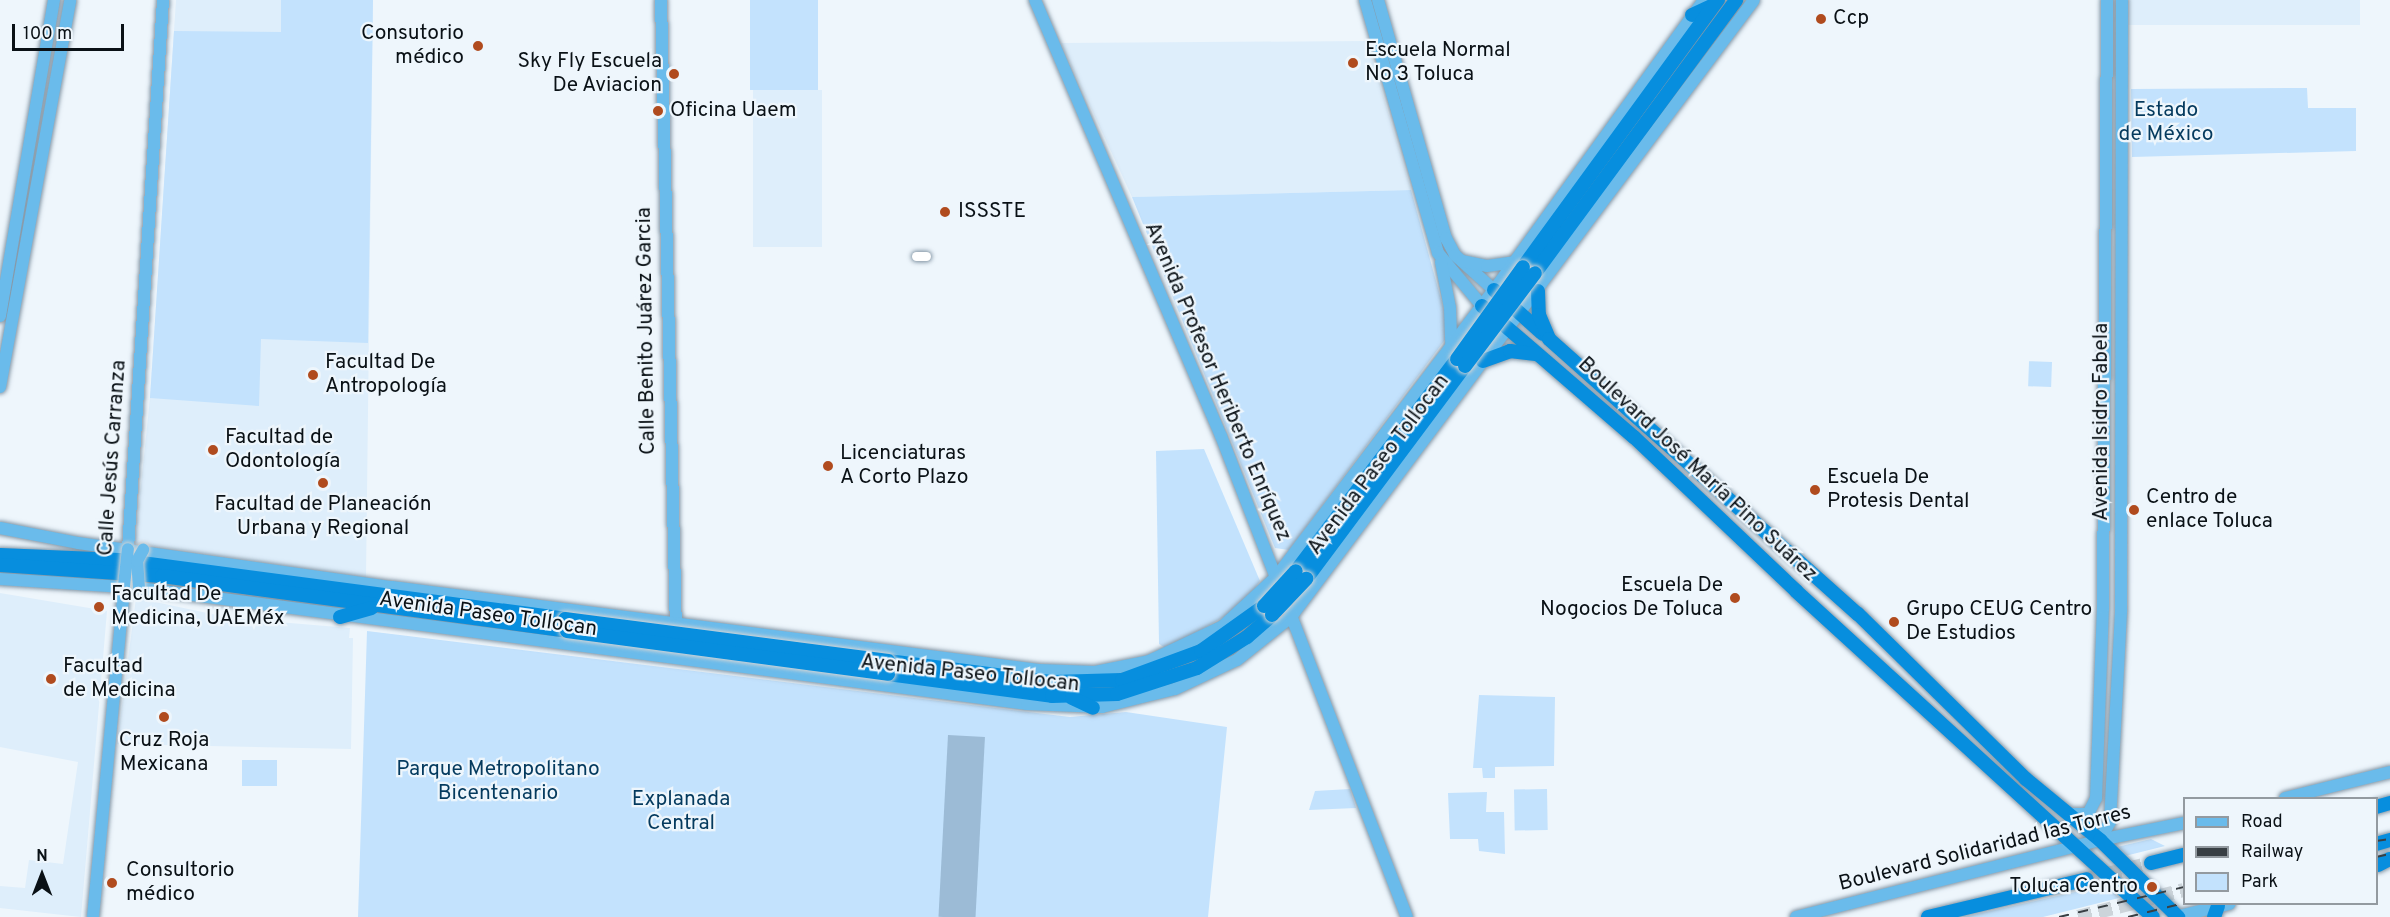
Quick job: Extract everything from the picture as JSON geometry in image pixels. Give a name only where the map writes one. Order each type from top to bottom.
[{"type":"highway","name":"Avenida Paseo Tollocan","points":[[1522,265],[1716,39],[1736,0]]},
{"type":"highway","name":"Avenida Paseo Tollocan","points":[[0,565],[162,576],[380,606],[566,625],[888,668],[1070,697],[1117,694],[1197,668],[1247,637],[1268,610],[1301,575],[1712,2]]},
{"type":"highway","points":[[1692,15],[1712,2]]},
{"type":"highway","points":[[1540,289],[1539,315],[1549,339]]},
{"type":"highway","points":[[1494,290],[1549,339]]},
{"type":"highway","name":"Boulevard José María Pino Suárez","points":[[1482,306],[1507,330],[1540,355],[1634,437],[2153,917]]},
{"type":"highway","name":"Boulevard José María Pino Suárez","points":[[1549,339],[1858,614],[1879,638],[2067,814],[2100,840],[2177,917]]},
{"type":"highway","points":[[1486,356],[1510,351],[1540,355]]},
{"type":"highway","name":"Avenida Paseo Tollocan","points":[[0,555],[119,560],[411,599],[566,625]]},
{"type":"highway","points":[[392,587],[411,599]]},
{"type":"highway","points":[[340,617],[380,606]]},
{"type":"highway","name":"Avenida Paseo Tollocan","points":[[888,668],[1091,683],[1143,674],[1217,642],[1268,610]]},
{"type":"highway","points":[[1012,678],[1039,670]]},
{"type":"highway","points":[[1070,697],[1097,708],[1117,694]]},
{"type":"highway","points":[[2151,863],[2183,855]]},
{"type":"highway","points":[[1928,917],[2087,879]]},
{"type":"main road","points":[[0,387],[54,0]]},
{"type":"main road","points":[[0,316],[14,279],[70,0]]},
{"type":"main road","name":"Calle Jesús Carranza","points":[[93,917],[128,549],[163,0]]},
{"type":"main road","name":"Calle Benito Juárez Garcia","points":[[661,0],[676,661]]},
{"type":"main road","name":"Avenida Profesor Heriberto Enríquez","points":[[1035,0],[1221,436],[1407,917]]},
{"type":"main road","name":"Boulevard José María Pino Suárez","points":[[1365,0],[1441,258],[1482,306]]},
{"type":"main road","points":[[1378,0],[1446,238],[1459,260],[1494,290]]},
{"type":"main road","name":"Avenida Paseo Tollocan","points":[[0,579],[124,586],[642,657],[1027,704],[1097,708],[1141,700],[1203,678],[1237,660],[1291,617],[1486,356],[1540,289],[1716,39],[1754,0]]},
{"type":"main road","name":"Avenida Isidro Fabela","points":[[2067,814],[2088,814],[2096,798],[2103,599],[2107,0]]},
{"type":"main road","name":"Avenida Isidro Fabela","points":[[2100,840],[2110,822],[2121,609],[2122,0]]},
{"type":"main road","name":"Avenida Paseo Tollocan","points":[[0,528],[392,587],[1039,670],[1095,672],[1167,655],[1223,626],[1276,577],[1458,357],[1456,333],[1494,290],[1522,265],[1692,15]]},
{"type":"main road","points":[[2107,82],[2121,93]]},
{"type":"main road","points":[[1441,258],[1456,333],[1472,331],[1483,334],[1490,343],[1486,356]]},
{"type":"main road","points":[[1459,260],[1487,266],[1522,265],[1517,280],[1528,287],[1540,289]]},
{"type":"main road","points":[[139,588],[137,561],[143,549]]},
{"type":"main road","points":[[642,657],[656,644],[655,633],[647,619]]},
{"type":"main road","points":[[2289,797],[2390,772]]},
{"type":"main road","name":"Boulevard Solidaridad las Torres","points":[[1796,917],[2100,840],[2183,823]]},
{"type":"main road","points":[[2177,917],[2220,909]]},
{"type":"street","points":[[916,256],[926,256]]},
{"type":"shaded area","points":[[176,0],[373,0],[366,578],[135,543],[150,398]]},
{"type":"shaded area","points":[[2126,0],[2360,0],[2360,25],[2126,25]]},
{"type":"shaded area","points":[[1367,41],[1411,190],[1132,197],[1061,43]]},
{"type":"shaded area","points":[[753,90],[822,90],[822,247],[753,247]]},
{"type":"shaded area","name":"Facultad de Medicina","points":[[0,593],[107,611],[81,917],[0,908],[0,886],[25,888],[29,860],[63,864],[78,762],[0,747]]},
{"type":"shaded area","points":[[136,598],[231,618],[350,628],[349,638],[353,638],[351,749],[117,744]]},
{"type":"shaded area","points":[[948,735],[985,737],[976,917],[938,917]]},
{"type":"green space","points":[[281,0],[373,0],[368,343],[261,339],[259,406],[150,398],[174,31],[281,32]]},
{"type":"green space","points":[[750,0],[818,0],[818,90],[750,90]]},
{"type":"green space","name":"Estado de México","points":[[2307,88],[2308,108],[2356,108],[2356,151],[2132,157],[2131,89]]},
{"type":"green space","points":[[1411,190],[1447,321],[1447,337],[1289,550],[1275,548],[1132,197]]},
{"type":"green space","points":[[2029,361],[2052,362],[2051,387],[2028,386]]},
{"type":"green space","points":[[1204,449],[1260,581],[1241,607],[1167,649],[1159,644],[1156,451]]},
{"type":"green space","name":"Parque Metropolitano Bicentenario","points":[[367,631],[1070,717],[1126,712],[1227,727],[1208,917],[358,917]]},
{"type":"green space","points":[[1479,695],[1555,697],[1554,766],[1495,767],[1495,778],[1483,778],[1482,768],[1473,768]]},
{"type":"green space","points":[[242,760],[277,760],[277,786],[242,786]]},
{"type":"green space","points":[[1350,789],[1356,808],[1309,810],[1315,791]]},
{"type":"green space","points":[[1547,789],[1548,830],[1515,831],[1514,790]]},
{"type":"green space","points":[[1487,792],[1486,812],[1504,812],[1505,854],[1479,851],[1478,839],[1450,839],[1448,793]]},
{"type":"green space","points":[[2151,839],[2165,846],[2121,857],[2117,847]]},
{"type":"green space","points":[[2106,885],[2119,898],[2043,917],[1964,917]]},
{"type":"tunnel","points":[[2087,879],[2151,863]]},
{"type":"tunnel","points":[[2078,917],[2183,890]]},
{"type":"railway","points":[[2378,841],[2390,839]]},
{"type":"railway","points":[[2378,857],[2390,854]]},
{"type":"railway","points":[[2059,917],[2183,887]]},
{"type":"railway","points":[[2128,917],[2183,903]]},
{"type":"place","name":"Ccp","points":[[1821,19]]},
{"type":"place","name":"Consutorio médico","points":[[478,46]]},
{"type":"place","name":"Escuela Normal No 3 Toluca","points":[[1353,63]]},
{"type":"place","name":"Sky Fly Escuela De Aviacion","points":[[674,74]]},
{"type":"place","name":"Oficina Uaem","points":[[658,111]]},
{"type":"place","name":"ISSSTE","points":[[945,212]]},
{"type":"place","name":"Facultad De Antropología","points":[[313,375]]},
{"type":"place","name":"Facultad de Odontología","points":[[213,450]]},
{"type":"place","name":"Licenciaturas A Corto Plazo","points":[[828,466]]},
{"type":"place","name":"Facultad de Planeación Urbana y Regional","points":[[323,483]]},
{"type":"place","name":"Escuela De Protesis Dental","points":[[1815,490]]},
{"type":"place","name":"Centro de enlace Toluca","points":[[2134,510]]},
{"type":"place","name":"Escuela De Nogocios De Toluca","points":[[1735,598]]},
{"type":"place","name":"Facultad De Medicina, UAEMéx","points":[[99,607]]},
{"type":"place","name":"Grupo CEUG Centro De Estudios","points":[[1894,622]]},
{"type":"place","name":"Facultad de Medicina","points":[[51,679]]},
{"type":"place","name":"Cruz Roja Mexicana","points":[[164,717]]},
{"type":"place","name":"Consultorio médico","points":[[112,883]]},
{"type":"place","name":"Toluca Centro","points":[[2152,887]]},
{"type":"park label","name":"Explanada Central","points":[[681,812]]}]
